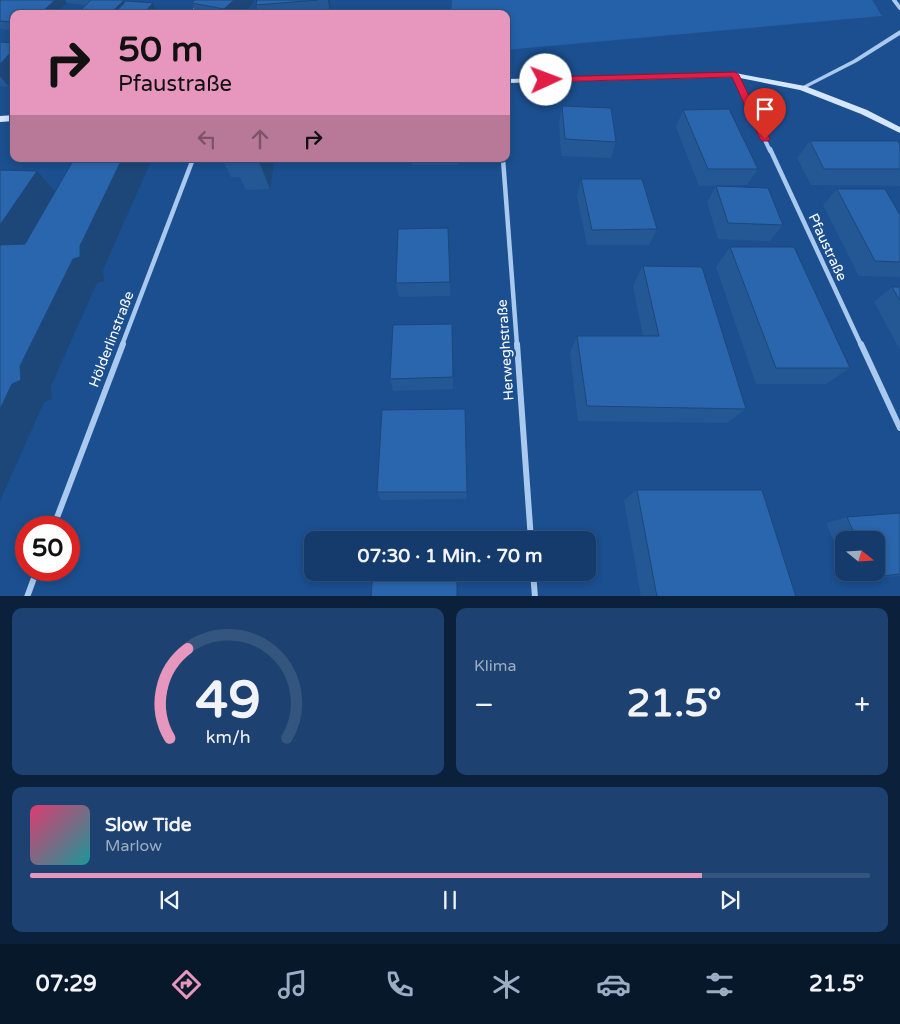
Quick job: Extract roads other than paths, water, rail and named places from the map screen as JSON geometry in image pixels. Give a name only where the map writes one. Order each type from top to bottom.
[{"type":"main road","points":[[510,81],[735,75],[802,88],[864,112],[900,130]]},
{"type":"street","points":[[195,10],[207,0]]},
{"type":"street","points":[[894,0],[900,8]]},
{"type":"street","points":[[802,88],[855,61],[900,32]]},
{"type":"street","name":"Pfaustraße","points":[[735,75],[900,428]]},
{"type":"street","name":"Hölderlinstraße","points":[[58,516],[192,162]]},
{"type":"street","name":"Herweghstraße","points":[[504,162],[530,531]]},
{"type":"street","points":[[27,596],[33,581]]},
{"type":"street","points":[[534,581],[535,596]]}]
